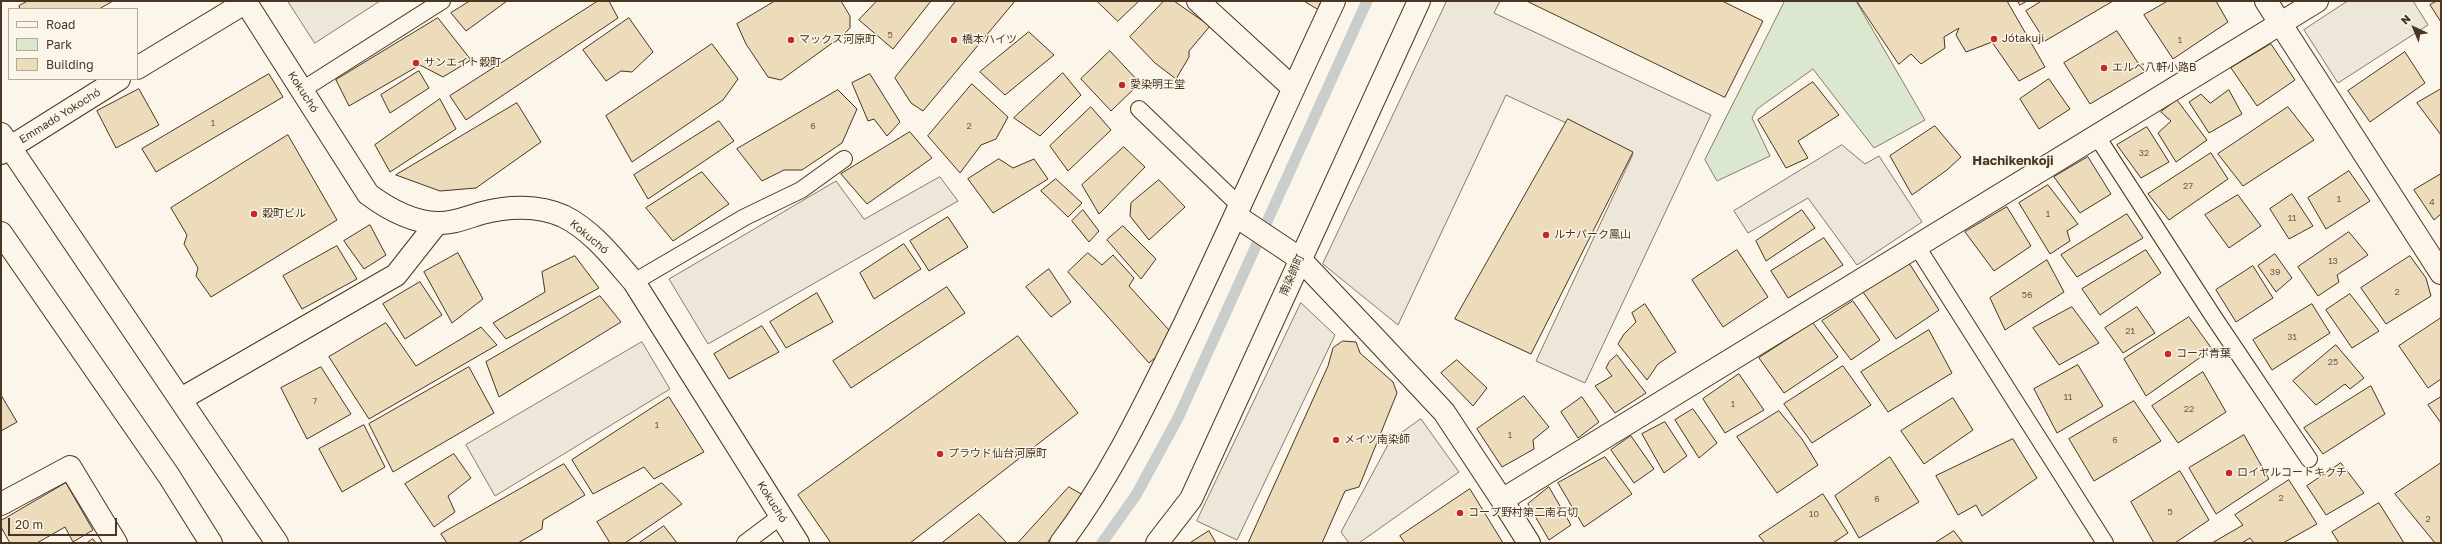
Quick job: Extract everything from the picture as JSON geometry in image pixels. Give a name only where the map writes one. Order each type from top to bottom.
[{"type":"street","points":[[1198,1],[1293,88]]},
{"type":"street","points":[[1060,543],[1074,526],[1135,426],[1242,216],[1293,88],[1334,1]]},
{"type":"street","name":"南染師町","points":[[1157,543],[1191,499],[1294,255],[1419,1]]},
{"type":"street","points":[[2266,1],[2441,273]]},
{"type":"street","points":[[1502,500],[1916,245],[2317,1]]},
{"type":"street","name":"Kokuchó","points":[[245,2],[368,194],[384,206],[401,214],[437,223],[511,207],[542,209],[577,224],[603,247],[634,282],[798,543]]},
{"type":"street","points":[[138,67],[245,2]]},
{"type":"street","name":"Emmadó Yokochó","points":[[4,145],[117,80]]},
{"type":"street","points":[[4,145],[181,400],[277,543]]},
{"type":"street","points":[[1242,216],[1294,255],[1444,412],[1529,543]]},
{"type":"street","points":[[181,400],[396,275],[437,223]]},
{"type":"street","points":[[1,232],[169,476],[210,543]]},
{"type":"street","points":[[1,504],[70,468],[116,543]]},
{"type":"lane","points":[[302,90],[442,1]]},
{"type":"lane","points":[[1139,109],[1242,216]]},
{"type":"lane","points":[[2096,135],[2213,316],[2309,459]]},
{"type":"lane","points":[[634,282],[745,217],[801,190],[844,159]]},
{"type":"lane","points":[[1916,245],[2105,543]]},
{"type":"lane","points":[[744,543],[781,516]]},
{"type":"green space","points":[[1785,1],[1856,1],[1925,120],[1874,148],[1813,69],[1757,109],[1752,118],[1770,156],[1717,181],[1705,160]]},
{"type":"shaded area","points":[[288,1],[380,1],[315,43]]},
{"type":"shaded area","points":[[1447,1],[1500,1],[1494,13],[1711,115],[1585,383],[1536,361],[1633,154],[1506,95],[1398,325],[1323,264]]},
{"type":"shaded area","points":[[2348,1],[2413,1],[2428,25],[2338,83],[2304,30]]},
{"type":"shaded area","points":[[1842,145],[1865,164],[1879,156],[1922,222],[1857,265],[1808,198],[1748,233],[1734,211]]},
{"type":"shaded area","points":[[940,177],[958,201],[708,344],[669,279],[836,181],[864,219]]},
{"type":"shaded area","points":[[1301,303],[1335,335],[1237,540],[1197,521]]},
{"type":"shaded area","points":[[642,342],[670,389],[495,496],[466,445]]},
{"type":"shaded area","points":[[1421,419],[1459,472],[1359,543],[1349,543],[1341,532],[1390,441]]},
{"type":"building","points":[[28,1],[113,1],[101,8],[20,8],[19,6]]},
{"type":"building","points":[[470,1],[507,1],[466,31],[451,13]]},
{"type":"building","points":[[598,1],[609,1],[618,18],[466,120],[450,96]]},
{"type":"building","name":"マックス河原町","points":[[775,1],[841,1],[850,16],[850,28],[842,36],[781,80],[768,77],[746,44],[737,24]]},
{"type":"building","points":[[877,1],[931,1],[893,49],[859,20]]},
{"type":"building","name":"橋本ハイツ","points":[[956,1],[1015,1],[923,111],[911,103],[895,78]]},
{"type":"building","points":[[1097,1],[1139,1],[1118,21]]},
{"type":"building","points":[[1164,1],[1174,1],[1210,26],[1189,51],[1189,57],[1176,79],[1155,63],[1130,37]]},
{"type":"building","points":[[1304,1],[1321,1],[1318,9]]},
{"type":"building","points":[[1527,1],[1722,1],[1763,21],[1725,97]]},
{"type":"building","name":"Jótakuji","points":[[1857,1],[2007,1],[2045,67],[2019,81],[1992,42],[1966,52],[1956,35],[1959,28],[1944,37],[1945,48],[1921,64],[1911,54],[1899,64]]},
{"type":"building","points":[[2018,1],[2027,1],[2020,5]]},
{"type":"building","points":[[2042,1],[2113,1],[2045,41],[2026,11]]},
{"type":"building","points":[[2168,1],[2216,1],[2228,22],[2173,59],[2144,15]]},
{"type":"building","points":[[2437,1],[2441,1],[2441,22],[2430,5]]},
{"type":"building","name":"サンエイト穀町","points":[[438,18],[471,60],[443,77],[420,65],[349,106],[336,80]]},
{"type":"building","points":[[629,18],[653,52],[632,72],[621,71],[606,81],[583,50]]},
{"type":"building","name":"エルベ八軒小路B","points":[[2117,31],[2144,72],[2090,104],[2064,63]]},
{"type":"building","points":[[1029,32],[1054,55],[1005,95],[980,72]]},
{"type":"building","points":[[712,44],[738,79],[723,100],[632,162],[606,116]]},
{"type":"building","points":[[2271,44],[2295,80],[2257,106],[2231,68]]},
{"type":"building","points":[[1110,51],[1140,83],[1111,111],[1081,79]]},
{"type":"building","points":[[2405,52],[2425,83],[2370,122],[2348,91]]},
{"type":"building","points":[[419,71],[429,88],[390,113],[381,95]]},
{"type":"building","points":[[1063,73],[1081,95],[1040,136],[1014,118]]},
{"type":"building","points":[[269,74],[283,97],[156,172],[142,149]]},
{"type":"building","points":[[870,74],[900,122],[887,136],[874,119],[868,121],[852,83]]},
{"type":"building","points":[[2049,79],[2070,109],[2039,129],[2020,99]]},
{"type":"building","points":[[1813,82],[1839,115],[1798,141],[1808,158],[1786,168],[1758,120]]},
{"type":"building","points":[[972,84],[1008,117],[996,139],[981,145],[960,173],[928,136]]},
{"type":"building","points":[[139,89],[159,125],[116,148],[97,111]]},
{"type":"building","points":[[2441,89],[2441,135],[2417,103]]},
{"type":"building","points":[[838,90],[857,109],[842,143],[802,170],[784,170],[762,181],[737,149]]},
{"type":"building","points":[[2229,90],[2242,114],[2209,133],[2189,102],[2201,94],[2210,103]]},
{"type":"building","points":[[440,99],[456,129],[390,172],[375,145]]},
{"type":"building","points":[[2177,100],[2207,140],[2176,162],[2158,133],[2171,121],[2161,112]]},
{"type":"building","points":[[517,103],[541,142],[476,188],[440,191],[396,175]]},
{"type":"building","points":[[1091,107],[1111,130],[1068,171],[1050,146]]},
{"type":"building","points":[[2288,107],[2314,140],[2243,186],[2218,154]]},
{"type":"building","name":"ルナパーク鳳山","points":[[1568,119],[1633,152],[1531,354],[1455,319]]},
{"type":"building","points":[[719,121],[734,141],[648,199],[634,175]]},
{"type":"building","points":[[1935,126],[1961,157],[1947,170],[1912,195],[1890,156]]},
{"type":"building","points":[[2147,127],[2169,162],[2141,178],[2117,145]]},
{"type":"building","points":[[910,132],[932,158],[867,204],[841,174]]},
{"type":"building","name":"穀町ビル","points":[[288,135],[337,220],[211,297],[196,276],[198,268],[184,244],[187,235],[171,208]]},
{"type":"building","points":[[1124,147],[1145,167],[1099,214],[1082,185]]},
{"type":"building","points":[[2211,153],[2228,179],[2169,220],[2148,194]]},
{"type":"building","points":[[2088,157],[2111,194],[2080,213],[2054,177]]},
{"type":"building","points":[[999,159],[1013,168],[1034,159],[1048,179],[993,213],[968,179]]},
{"type":"building","points":[[2349,171],[2370,201],[2326,229],[2308,198]]},
{"type":"building","points":[[702,172],[729,204],[673,241],[646,208]]},
{"type":"building","points":[[2441,174],[2441,214],[2434,220],[2414,190]]},
{"type":"building","points":[[1056,179],[1082,203],[1068,217],[1041,191]]},
{"type":"building","points":[[1159,180],[1185,207],[1149,240],[1130,216],[1131,203]]},
{"type":"building","points":[[2048,185],[2078,224],[2067,231],[2070,241],[2050,254],[2019,203]]},
{"type":"building","points":[[2292,194],[2313,226],[2289,239],[2270,209]]},
{"type":"building","points":[[2238,195],[2261,226],[2229,248],[2205,215]]},
{"type":"building","points":[[2007,207],[2031,246],[1994,271],[1965,232]]},
{"type":"building","points":[[1083,210],[1099,231],[1089,242],[1072,221]]},
{"type":"building","points":[[1802,210],[1815,228],[1766,261],[1756,241]]},
{"type":"building","points":[[2127,214],[2143,238],[2077,277],[2061,255]]},
{"type":"building","points":[[948,217],[968,247],[929,271],[910,241]]},
{"type":"building","points":[[370,225],[386,255],[364,269],[344,241]]},
{"type":"building","points":[[1123,226],[1156,259],[1141,279],[1107,240]]},
{"type":"building","points":[[2349,232],[2368,255],[2337,275],[2339,282],[2318,296],[2298,267]]},
{"type":"building","points":[[1824,238],[1843,265],[1788,298],[1771,271]]},
{"type":"building","points":[[904,244],[921,269],[874,299],[860,273]]},
{"type":"building","points":[[337,246],[357,279],[302,309],[283,276]]},
{"type":"building","points":[[1737,250],[1768,297],[1723,327],[1692,280]]},
{"type":"building","points":[[2146,250],[2161,273],[2100,315],[2082,289]]},
{"type":"building","points":[[458,253],[483,299],[452,323],[424,272]]},
{"type":"building","points":[[1088,253],[1102,265],[1113,255],[1134,278],[1129,286],[1169,330],[1163,351],[1149,363],[1068,272]]},
{"type":"building","points":[[2275,254],[2292,278],[2276,292],[2258,266]]},
{"type":"building","points":[[575,256],[599,288],[506,339],[493,323],[545,292],[542,272]]},
{"type":"building","points":[[2410,256],[2426,278],[2431,296],[2386,324],[2361,288]]},
{"type":"building","points":[[2047,260],[2064,292],[2005,330],[1990,298]]},
{"type":"building","points":[[1909,263],[1939,310],[1896,339],[1863,292]]},
{"type":"building","points":[[2253,266],[2273,298],[2236,322],[2216,290]]},
{"type":"building","points":[[1049,269],[1071,302],[1051,317],[1026,287]]},
{"type":"building","points":[[420,282],[442,315],[405,339],[383,304]]},
{"type":"building","points":[[947,287],[965,313],[851,388],[833,361]]},
{"type":"building","points":[[817,293],[833,322],[786,348],[770,322]]},
{"type":"building","points":[[2350,294],[2379,331],[2352,348],[2326,310]]},
{"type":"building","points":[[600,296],[621,322],[499,397],[486,362]]},
{"type":"building","points":[[1853,301],[1880,340],[1851,360],[1822,321]]},
{"type":"building","points":[[1645,304],[1676,352],[1658,364],[1647,380],[1618,344],[1624,334],[1636,322],[1632,313]]},
{"type":"building","points":[[2312,304],[2330,333],[2272,370],[2253,340]]},
{"type":"building","points":[[2072,307],[2099,343],[2059,365],[2033,328]]},
{"type":"building","points":[[2137,307],[2155,333],[2123,353],[2105,328]]},
{"type":"building","name":"コーポ青葉","points":[[2189,317],[2212,349],[2146,396],[2124,359]]},
{"type":"building","points":[[2441,318],[2441,379],[2428,388],[2399,346]]},
{"type":"building","points":[[386,323],[416,366],[481,327],[497,345],[369,419],[329,357]]},
{"type":"building","points":[[1813,323],[1838,357],[1784,393],[1759,358]]},
{"type":"building","points":[[762,326],[779,352],[729,379],[714,354]]},
{"type":"building","points":[[1929,330],[1952,373],[1888,412],[1861,372]]},
{"type":"building","name":"プラウド仙台河原町","points":[[1018,336],[1078,413],[910,543],[831,543],[798,495]]},
{"type":"building","name":"メイツ南染師","points":[[1343,341],[1356,342],[1360,353],[1393,382],[1397,393],[1359,487],[1345,491],[1322,543],[1248,543],[1328,366],[1333,348]]},
{"type":"building","points":[[2336,345],[2364,378],[2350,389],[2345,384],[2316,405],[2293,381]]},
{"type":"building","points":[[1617,355],[1646,393],[1615,413],[1595,386],[1612,376],[1606,368],[1609,362]]},
{"type":"building","points":[[1457,360],[1487,388],[1473,406],[1441,373]]},
{"type":"building","points":[[2078,365],[2103,406],[2057,433],[2034,389]]},
{"type":"building","points":[[1843,366],[1871,405],[1812,443],[1784,404]]},
{"type":"building","points":[[321,367],[351,414],[307,439],[281,388]]},
{"type":"building","points":[[469,367],[494,413],[393,472],[369,424]]},
{"type":"building","points":[[2203,372],[2226,412],[2178,443],[2152,406]]},
{"type":"building","points":[[1739,374],[1764,410],[1725,433],[1703,399]]},
{"type":"building","points":[[2371,386],[2385,414],[2323,454],[2304,428]]},
{"type":"building","points":[[1,395],[17,422],[1,431]]},
{"type":"building","points":[[1524,396],[1549,427],[1533,440],[1534,449],[1502,467],[1477,429]]},
{"type":"building","points":[[669,397],[704,452],[654,479],[644,467],[593,494],[572,460]]},
{"type":"building","points":[[1582,397],[1599,422],[1578,438],[1561,412]]},
{"type":"building","points":[[2441,397],[2441,423],[2428,405]]},
{"type":"building","points":[[1953,398],[1973,430],[1924,464],[1901,431]]},
{"type":"building","points":[[2134,401],[2161,441],[2094,481],[2069,439]]},
{"type":"building","points":[[1693,409],[1717,443],[1699,458],[1675,420]]},
{"type":"building","points":[[1779,411],[1802,439],[1818,465],[1777,493],[1737,437]]},
{"type":"building","points":[[1665,422],[1687,456],[1664,473],[1642,434]]},
{"type":"building","points":[[364,425],[385,467],[342,492],[319,449]]},
{"type":"building","name":"ロイヤルコートキクチ","points":[[2244,435],[2269,479],[2216,514],[2189,468]]},
{"type":"building","points":[[1631,436],[1654,469],[1634,483],[1611,450]]},
{"type":"building","points":[[2013,439],[2037,478],[1982,516],[1976,505],[1958,515],[1936,476]]},
{"type":"building","points":[[454,454],[471,478],[448,496],[455,512],[434,527],[405,484]]},
{"type":"building","points":[[1605,457],[1632,494],[1584,527],[1558,483]]},
{"type":"building","points":[[1890,457],[1919,502],[1859,538],[1835,496]]},
{"type":"building","points":[[2341,463],[2364,493],[2326,515],[2307,486]]},
{"type":"building","points":[[2441,463],[2441,543],[2435,543],[2395,494]]},
{"type":"building","points":[[564,464],[585,495],[543,520],[542,529],[518,543],[447,543],[441,534]]},
{"type":"building","points":[[2180,471],[2209,520],[2175,543],[2154,543],[2131,502]]},
{"type":"building","points":[[2289,480],[2317,524],[2283,543],[2254,543],[2250,538],[2242,543],[2212,543],[2243,525],[2235,515]]},
{"type":"building","points":[[66,483],[93,530],[73,542],[65,527],[37,543],[10,543],[1,527],[1,521]]},
{"type":"building","points":[[662,483],[682,504],[625,543],[610,543],[597,522]]},
{"type":"building","points":[[1069,487],[1085,496],[1047,543],[1018,543]]},
{"type":"building","points":[[1549,487],[1571,525],[1549,540],[1528,504]]},
{"type":"building","name":"コープ野村第二南石切","points":[[1470,489],[1503,543],[1405,543],[1400,536]]},
{"type":"building","points":[[1823,494],[1848,533],[1833,543],[1765,543],[1759,536]]},
{"type":"building","points":[[2379,503],[2404,543],[2339,543],[2332,532]]},
{"type":"building","points":[[979,514],[1007,543],[942,543]]},
{"type":"building","points":[[664,526],[677,543],[639,543]]},
{"type":"building","points":[[1209,531],[1216,543],[1190,543]]},
{"type":"building","points":[[1954,531],[1963,543],[1935,543]]},
{"type":"building","points":[[93,539],[96,543],[87,543]]},
{"type":"waterway","points":[[1102,543],[1136,495],[1178,418],[1367,1]]},
{"type":"place","name":"Jótakuji","points":[[1994,39]]},
{"type":"place","name":"マックス河原町","points":[[791,40]]},
{"type":"place","name":"橋本ハイツ","points":[[954,40]]},
{"type":"place","name":"サンエイト穀町","points":[[416,63]]},
{"type":"place","name":"エルベ八軒小路B","points":[[2104,68]]},
{"type":"place","name":"愛染明王堂","points":[[1122,85]]},
{"type":"place","name":"穀町ビル","points":[[254,214]]},
{"type":"place","name":"ルナパーク鳳山","points":[[1546,235]]},
{"type":"place","name":"コーポ青葉","points":[[2168,354]]},
{"type":"place","name":"メイツ南染師","points":[[1336,440]]},
{"type":"place","name":"プラウド仙台河原町","points":[[940,454]]},
{"type":"place","name":"ロイヤルコートキクチ","points":[[2229,473]]},
{"type":"place","name":"コープ野村第二南石切","points":[[1460,513]]},
{"type":"district","name":"Hachikenkoji","points":[[2013,161]]}]
